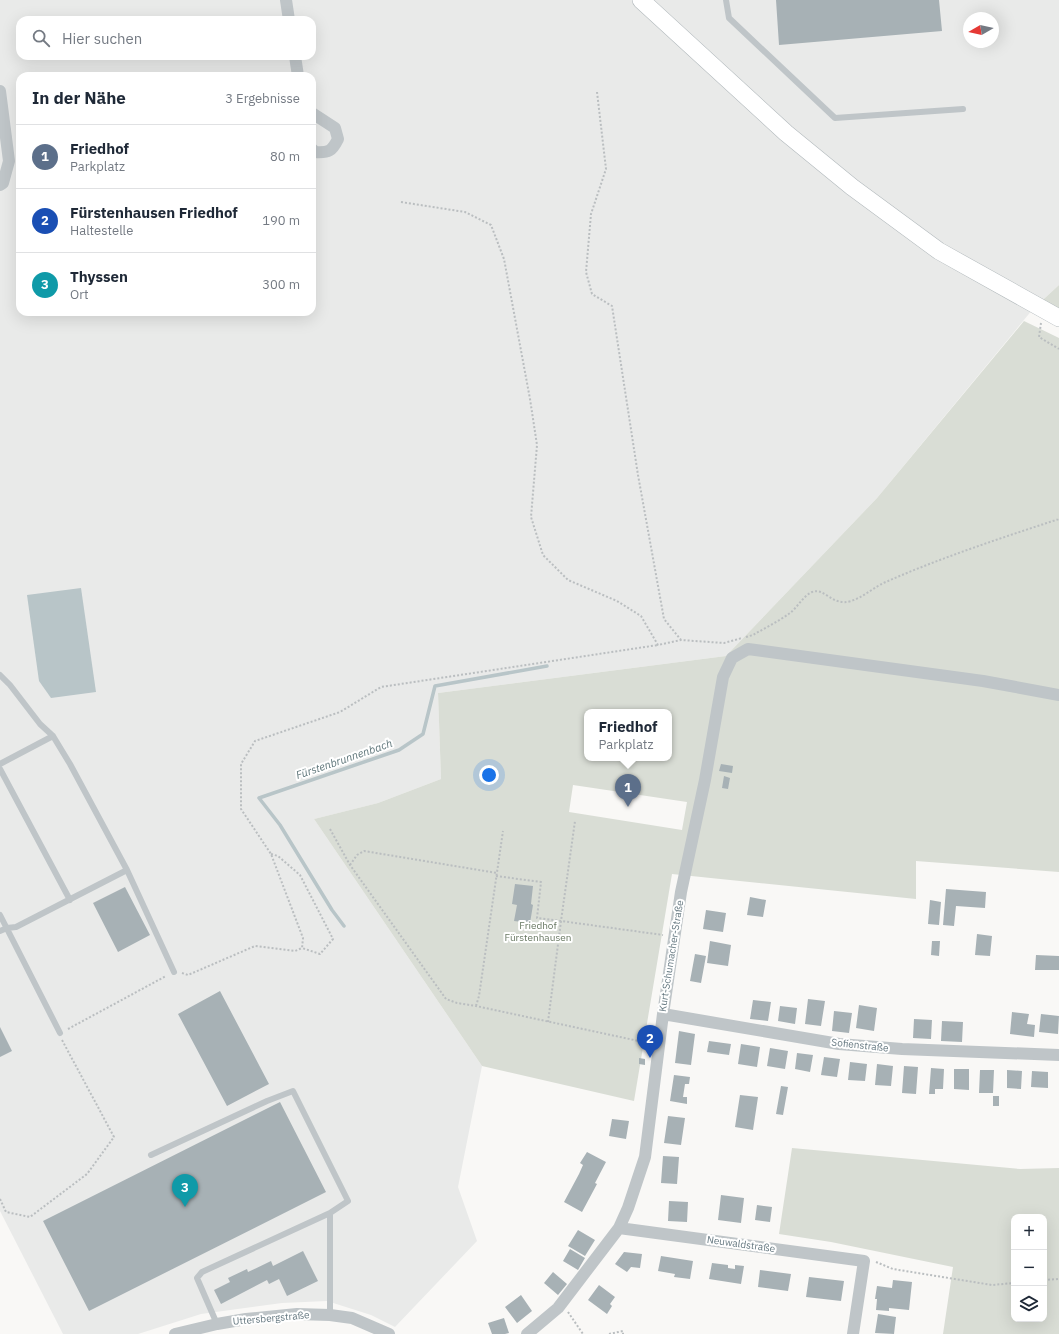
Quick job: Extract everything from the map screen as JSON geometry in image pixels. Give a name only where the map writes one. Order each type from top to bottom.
[{"type":"main road","points":[[641,0],[786,133],[852,187],[939,251],[1042,310],[1059,318]]},
{"type":"street","points":[[286,0],[288,16]]},
{"type":"street","points":[[296,60],[297,72]]},
{"type":"street","points":[[0,91],[9,161],[3,183],[0,185]]},
{"type":"street","points":[[316,116],[335,128],[338,139],[333,149],[325,153],[316,152]]},
{"type":"street","name":"Kurt-Schumacher-Straße","points":[[527,1334],[558,1308],[619,1228],[628,1208],[644,1157],[681,892],[705,780],[723,677],[732,658],[748,649],[983,681],[1059,695]]},
{"type":"street","name":"Sofienstraße","points":[[663,1014],[839,1044],[902,1049],[1059,1055]]},
{"type":"street","name":"Neuwaldstraße","points":[[619,1228],[864,1260]]},
{"type":"street","points":[[853,1334],[864,1260]]},
{"type":"street","name":"Uttersbergstraße","points":[[175,1334],[246,1319],[297,1314],[330,1315],[352,1318],[389,1334]]},
{"type":"lane","points":[[726,0],[729,18],[835,118],[963,109]]},
{"type":"lane","points":[[0,675],[10,685],[40,724],[53,736],[70,764],[127,870],[174,972]]},
{"type":"lane","points":[[0,764],[53,736]]},
{"type":"lane","points":[[0,769],[70,900]]},
{"type":"lane","points":[[0,931],[7,928],[16,927],[127,870]]},
{"type":"lane","points":[[0,915],[60,1033]]},
{"type":"lane","points":[[151,1155],[267,1101],[294,1091],[348,1201],[330,1213],[202,1272],[197,1278],[217,1324]]},
{"type":"lane","points":[[330,1213],[330,1315]]},
{"type":"path","points":[[597,92],[606,169],[591,214],[586,272],[592,294],[612,306],[638,475],[664,619],[681,640]]},
{"type":"path","points":[[401,202],[465,212],[491,225],[504,259],[530,399],[537,445],[531,517],[543,555],[568,580],[617,601],[641,616],[658,645]]},
{"type":"path","points":[[1042,310],[1039,337],[1059,349]]},
{"type":"path","points":[[302,948],[303,938],[271,854],[241,809],[241,764],[255,741],[340,712],[381,687],[658,645],[681,640],[724,643],[753,634],[790,613],[809,593],[816,591],[823,593],[839,602],[847,602],[858,599],[893,578],[986,542],[1059,519]]},
{"type":"path","points":[[548,1022],[574,821]]},
{"type":"path","points":[[330,829],[350,865],[446,999],[457,1003],[659,1045]]},
{"type":"path","points":[[476,1006],[479,996],[503,831]]},
{"type":"path","points":[[350,865],[357,855],[364,851],[497,872]]},
{"type":"path","points":[[0,1199],[6,1212],[30,1216],[87,1174],[114,1137],[58,1034],[174,972],[188,975],[255,946],[295,951],[302,948],[320,954],[333,939],[300,875],[278,856],[271,854]]},
{"type":"path","points":[[496,876],[541,882],[537,918],[674,936]]},
{"type":"path","points":[[864,1260],[878,1262],[893,1269],[992,1286],[1011,1283]]},
{"type":"path","points":[[1047,1280],[1059,1279]]},
{"type":"path","points":[[561,1303],[583,1334]]},
{"type":"path","points":[[609,1334],[623,1331],[624,1334]]},
{"type":"shaded area","points":[[0,0],[1059,0],[1059,285],[1033,309],[877,498],[726,656],[438,693],[441,779],[378,803],[314,819],[482,1066],[458,1187],[477,1241],[395,1327],[371,1315],[327,1301],[282,1303],[201,1314],[138,1334],[63,1334],[0,1211]]},
{"type":"shaded area","points":[[81,588],[96,692],[51,698],[39,681],[27,595]]},
{"type":"green space","points":[[1059,285],[1059,317],[1033,309]]},
{"type":"green space","name":"Friedhof Fürstenhausen","points":[[1024,321],[1059,338],[1059,872],[916,861],[916,899],[672,874],[634,1101],[482,1066],[314,819],[378,803],[441,779],[438,693],[726,656],[877,498]],"holes":[[[573,785],[687,802],[682,830],[569,812]]]},
{"type":"green space","points":[[792,1148],[1020,1169],[1059,1168],[1059,1334],[943,1334],[953,1267],[831,1242],[779,1234]]},
{"type":"building","points":[[776,0],[939,0],[942,31],[779,45]]},
{"type":"building","points":[[721,764],[733,766],[732,773],[719,771]]},
{"type":"building","points":[[724,776],[730,778],[728,789],[722,788]]},
{"type":"building","points":[[515,884],[533,886],[531,904],[533,905],[530,923],[514,921],[517,905],[512,904]]},
{"type":"building","points":[[125,887],[150,935],[118,952],[93,903]]},
{"type":"building","points":[[946,889],[986,892],[985,908],[956,906],[954,926],[943,925]]},
{"type":"building","points":[[750,897],[766,900],[763,917],[747,915]]},
{"type":"building","points":[[930,900],[941,902],[939,925],[928,924]]},
{"type":"building","points":[[706,910],[726,913],[723,932],[703,929]]},
{"type":"building","points":[[977,934],[992,936],[990,956],[975,955]]},
{"type":"building","points":[[710,941],[731,945],[728,966],[707,963]]},
{"type":"building","points":[[932,941],[940,941],[939,956],[931,955]]},
{"type":"building","points":[[695,954],[706,956],[701,983],[690,981]]},
{"type":"building","points":[[1036,955],[1059,956],[1059,970],[1035,970]]},
{"type":"building","points":[[220,991],[269,1084],[227,1106],[178,1014]]},
{"type":"building","points":[[808,999],[825,1001],[821,1026],[805,1024]]},
{"type":"building","points":[[753,1000],[771,1002],[768,1021],[750,1019]]},
{"type":"building","points":[[859,1005],[877,1008],[874,1031],[856,1028]]},
{"type":"building","points":[[780,1006],[797,1008],[795,1024],[778,1021]]},
{"type":"building","points":[[834,1011],[852,1013],[849,1033],[832,1031]]},
{"type":"building","points":[[1012,1012],[1029,1014],[1027,1024],[1035,1025],[1034,1037],[1010,1034]]},
{"type":"building","points":[[1041,1014],[1059,1016],[1058,1034],[1039,1032]]},
{"type":"building","points":[[914,1019],[932,1020],[931,1039],[913,1038]]},
{"type":"building","points":[[942,1021],[963,1022],[962,1042],[941,1041]]},
{"type":"building","points":[[0,1027],[12,1051],[0,1057]]},
{"type":"building","points":[[679,1031],[695,1034],[691,1065],[675,1063]]},
{"type":"building","points":[[709,1041],[731,1044],[729,1055],[707,1052]]},
{"type":"building","points":[[741,1044],[760,1047],[757,1067],[738,1064]]},
{"type":"building","points":[[770,1048],[788,1051],[785,1069],[767,1066]]},
{"type":"building","points":[[797,1053],[813,1055],[810,1072],[795,1069]]},
{"type":"building","points":[[824,1057],[840,1059],[837,1077],[821,1075]]},
{"type":"building","points":[[639,1058],[645,1059],[645,1065],[639,1064]]},
{"type":"building","points":[[850,1062],[867,1064],[865,1081],[848,1080]]},
{"type":"building","points":[[877,1064],[893,1066],[891,1086],[875,1085]]},
{"type":"building","points":[[904,1066],[918,1067],[916,1094],[902,1093]]},
{"type":"building","points":[[931,1068],[944,1069],[943,1089],[935,1089],[935,1094],[929,1094]]},
{"type":"building","points":[[954,1069],[969,1069],[969,1090],[954,1089]]},
{"type":"building","points":[[980,1070],[994,1070],[993,1093],[979,1093]]},
{"type":"building","points":[[1007,1070],[1022,1071],[1021,1089],[1007,1088]]},
{"type":"building","points":[[1032,1071],[1048,1072],[1048,1088],[1031,1087]]},
{"type":"building","points":[[674,1075],[690,1077],[689,1084],[685,1084],[683,1097],[687,1097],[687,1104],[670,1101]]},
{"type":"building","points":[[781,1086],[788,1087],[783,1115],[776,1114]]},
{"type":"building","points":[[740,1095],[758,1097],[753,1130],[735,1127]]},
{"type":"building","points":[[993,1096],[999,1096],[999,1106],[993,1106]]},
{"type":"building","points":[[280,1102],[326,1192],[89,1311],[43,1221]]},
{"type":"building","points":[[668,1116],[685,1118],[681,1145],[664,1143]]},
{"type":"building","points":[[612,1119],[629,1121],[626,1139],[609,1136]]},
{"type":"building","points":[[587,1152],[606,1162],[595,1183],[597,1184],[582,1212],[564,1202],[579,1174],[583,1165],[580,1163]]},
{"type":"building","points":[[663,1156],[679,1157],[677,1184],[661,1183]]},
{"type":"building","points":[[721,1195],[744,1198],[741,1223],[718,1220]]},
{"type":"building","points":[[669,1201],[688,1202],[687,1222],[668,1221]]},
{"type":"building","points":[[757,1205],[772,1207],[770,1222],[755,1220]]},
{"type":"building","points":[[578,1230],[595,1240],[585,1256],[568,1246]]},
{"type":"building","points":[[570,1249],[585,1258],[578,1270],[563,1261]]},
{"type":"building","points":[[303,1251],[318,1281],[287,1296],[279,1279],[269,1284],[267,1280],[221,1304],[214,1290],[230,1282],[228,1278],[247,1269],[248,1272],[271,1261],[273,1266]]},
{"type":"building","points":[[624,1252],[642,1254],[640,1268],[631,1267],[627,1272],[615,1264]]},
{"type":"building","points":[[661,1256],[693,1261],[690,1279],[674,1277],[675,1274],[658,1271]]},
{"type":"building","points":[[712,1263],[728,1265],[728,1268],[735,1269],[735,1265],[744,1266],[741,1284],[709,1279]]},
{"type":"building","points":[[760,1270],[791,1274],[788,1291],[758,1287]]},
{"type":"building","points":[[553,1272],[567,1284],[558,1295],[544,1283]]},
{"type":"building","points":[[809,1277],[844,1281],[841,1301],[806,1297]]},
{"type":"building","points":[[893,1280],[912,1282],[909,1310],[889,1308],[889,1311],[876,1310],[877,1299],[875,1299],[877,1286],[892,1288]]},
{"type":"building","points":[[599,1285],[615,1297],[610,1304],[612,1306],[607,1314],[588,1300]]},
{"type":"building","points":[[521,1295],[532,1311],[517,1323],[505,1307]]},
{"type":"building","points":[[878,1314],[896,1317],[894,1334],[875,1333]]},
{"type":"building","points":[[504,1318],[509,1333],[492,1334],[488,1323]]},
{"type":"waterway","name":"Fürstenbrunnenbach","points":[[344,926],[332,910],[280,825],[259,798],[399,750],[423,734],[435,686],[547,666]]},
{"type":"place","name":"Friedhof","points":[[628,807]]},
{"type":"place","name":"Fürstenhausen Friedhof","points":[[650,1058]]},
{"type":"place","name":"Thyssen","points":[[185,1207]]}]
